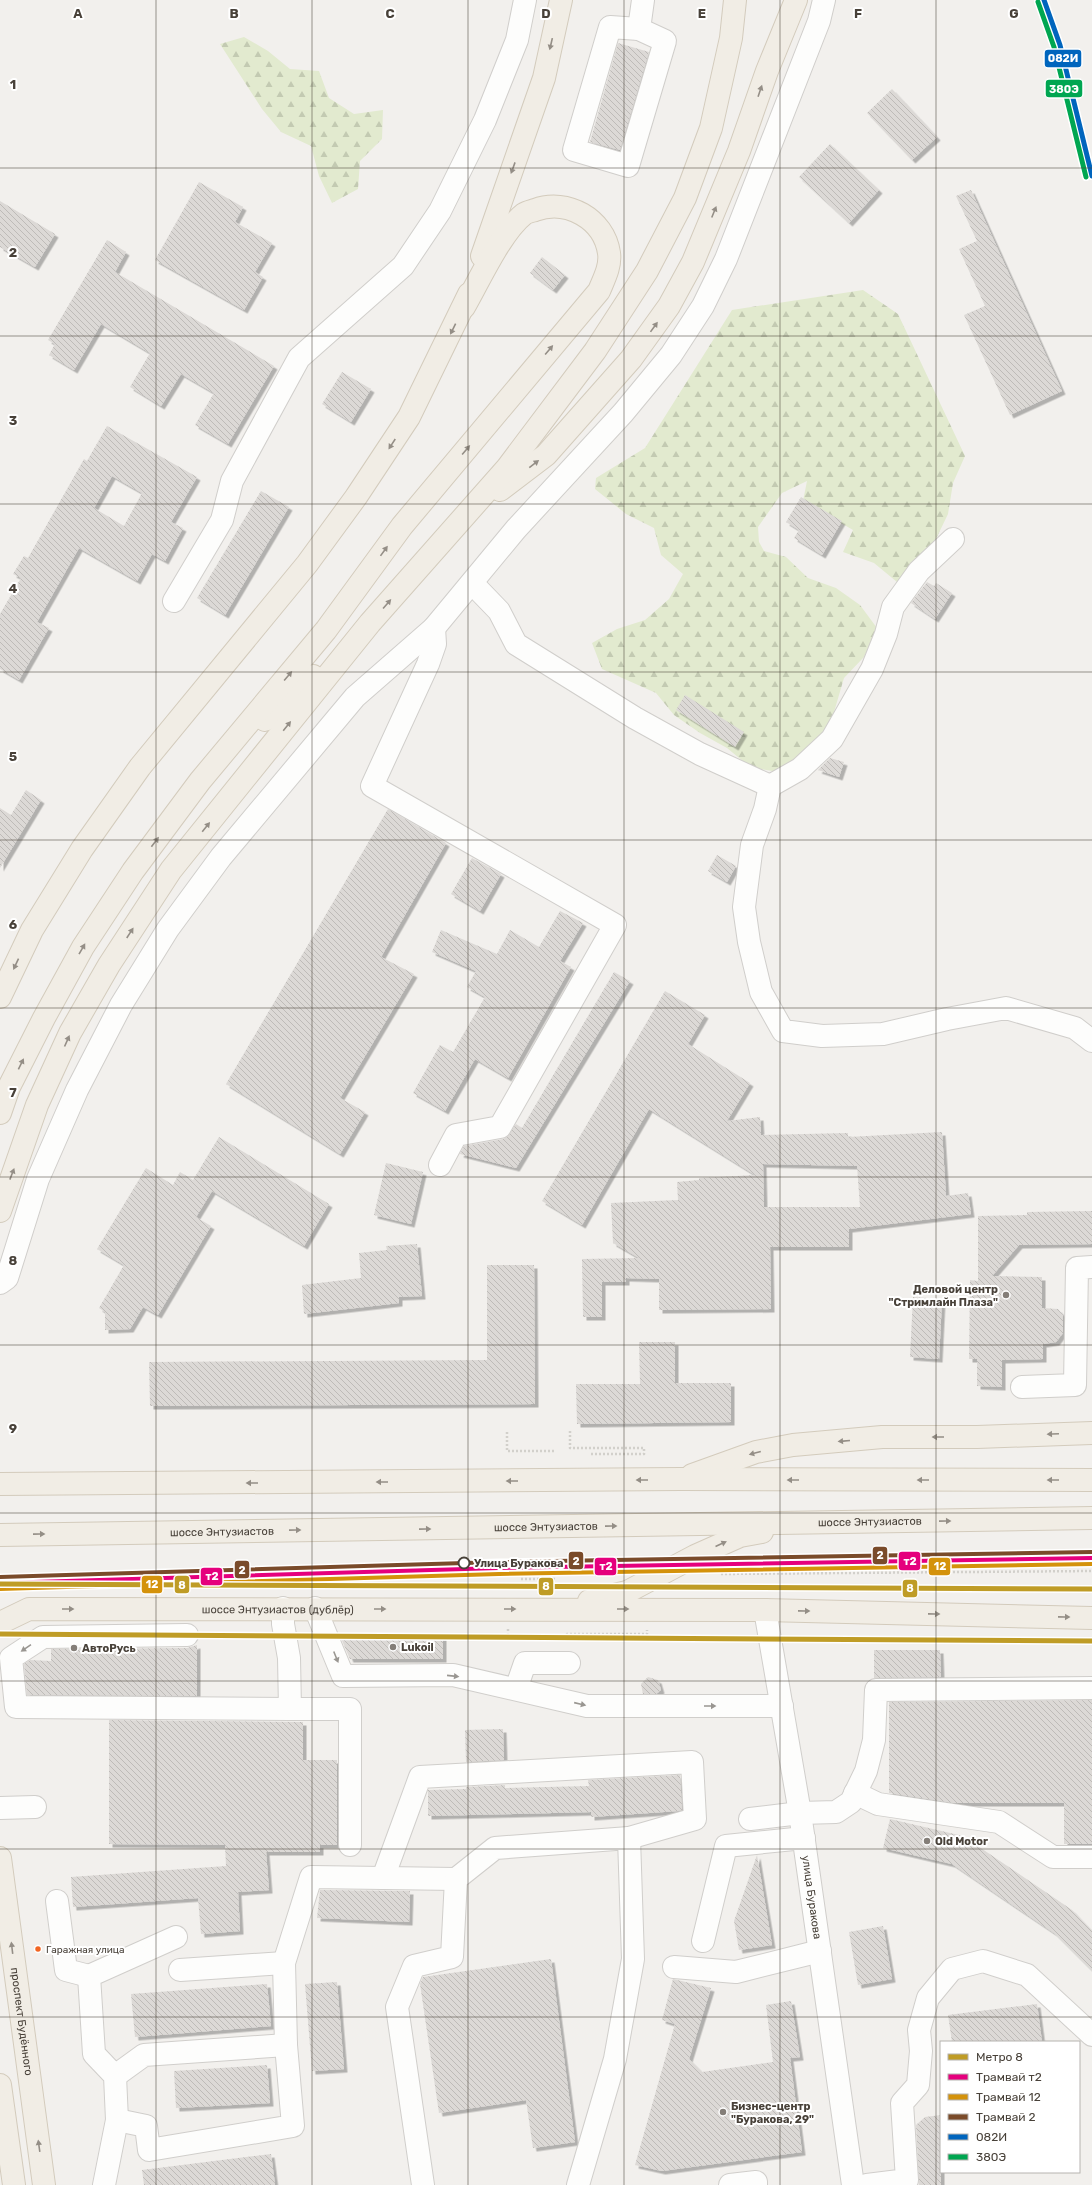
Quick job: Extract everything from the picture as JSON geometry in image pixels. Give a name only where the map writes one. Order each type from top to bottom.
[{"type":"main road","points":[[0,1211],[38,1105],[70,1033],[109,966],[171,870],[370,624],[507,468],[595,351],[647,271],[685,198],[711,128],[730,38],[735,0]]},
{"type":"main road","points":[[459,522],[546,455],[631,359],[669,306],[693,262],[739,151],[767,71],[796,0]]},
{"type":"main road","points":[[464,306],[544,78],[560,3]]},
{"type":"main road","points":[[0,997],[32,930],[82,849],[140,767],[307,564],[356,497],[410,417],[464,306],[505,236],[524,214],[545,206],[562,206],[579,211],[595,224],[609,253],[608,269],[599,291],[402,526],[326,630],[200,781],[133,871],[83,947],[44,1018],[9,1088],[0,1113]]},
{"type":"main road","points":[[200,781],[370,624]]},
{"type":"main road","points":[[681,1480],[756,1452],[793,1445],[882,1437],[977,1437],[1092,1433]]},
{"type":"main road","points":[[2,1484],[681,1480],[1092,1480]]},
{"type":"main road","name":"шоссе Энтузиастов","points":[[0,1535],[1092,1518]]},
{"type":"main road","points":[[556,1609],[628,1592],[696,1556],[740,1536],[808,1523]]},
{"type":"main road","points":[[0,1623],[29,1609]]},
{"type":"main road","name":"шоссе Энтузиастов (дублёр)","points":[[29,1609],[556,1609]]},
{"type":"main road","points":[[556,1609],[765,1610],[1092,1618]]},
{"type":"main road","name":"проспект Будённого","points":[[0,1858],[44,2185]]},
{"type":"main road","points":[[0,2085],[14,2185]]},
{"type":"street","points":[[174,601],[222,520],[232,481],[299,358],[403,266],[440,211],[485,120],[517,40],[525,0]]},
{"type":"street","points":[[638,29],[643,0]]},
{"type":"street","points":[[0,1283],[7,1278],[38,1179],[77,1090],[121,1005],[168,929],[221,857],[355,697],[434,628],[516,529],[623,413],[671,355],[703,306],[726,259],[751,198],[819,21],[824,0]]},
{"type":"street","points":[[610,27],[638,29],[665,41],[628,166],[574,150],[610,27]]},
{"type":"street","points":[[953,539],[919,571],[893,607],[886,634],[872,669],[832,739],[800,769],[770,786],[765,809],[752,845],[744,907],[749,942],[761,992],[783,1031],[822,1036],[883,1034],[947,1019],[1006,1008],[1075,1028],[1092,1041]]},
{"type":"street","points":[[472,583],[499,611],[516,644],[635,718],[700,754],[770,786]]},
{"type":"street","points":[[434,628],[435,644],[428,664],[372,786],[615,925],[500,1127],[456,1136],[440,1166]]},
{"type":"street","points":[[1022,1387],[1083,1385],[1077,1268],[1092,1267]]},
{"type":"street","points":[[283,1608],[283,1624],[290,1658],[290,1709]]},
{"type":"street","points":[[315,1608],[343,1676],[454,1675],[587,1706],[782,1706]]},
{"type":"street","name":"шоссе Энтузиастов (дублёр)","points":[[0,1609],[29,1609]]},
{"type":"street","points":[[188,1609],[187,1640],[43,1637],[11,1658],[16,1707],[350,1709],[350,1845]]},
{"type":"street","name":"улица Буракова","points":[[765,1610],[804,1838],[853,2185]]},
{"type":"street","points":[[516,1689],[525,1663],[569,1663]]},
{"type":"street","points":[[750,1819],[800,1813],[836,1812],[851,1802],[866,1771],[874,1740],[876,1690],[1092,1688]]},
{"type":"street","points":[[117,2120],[146,2126],[149,2150],[293,2126],[286,2044],[284,1963],[311,1877],[383,1878],[456,1879],[495,1848],[629,1838],[695,1819],[692,1762],[420,1777],[383,1878]]},
{"type":"street","points":[[855,1793],[878,1804],[999,1822],[1053,1857],[1092,1857]]},
{"type":"street","points":[[0,1808],[35,1807]]},
{"type":"street","points":[[578,2185],[615,2059],[633,1959],[629,1838]]},
{"type":"street","points":[[703,1941],[726,1846],[804,1838]]},
{"type":"street","points":[[423,2185],[397,2008],[414,1966],[452,1957],[456,1879]]},
{"type":"street","points":[[57,1901],[66,1970],[89,1976],[176,1937]]},
{"type":"street","points":[[674,1967],[736,1972],[820,1951]]},
{"type":"street","points":[[867,2185],[907,2180],[902,2103],[918,2085],[922,2051],[919,2030],[928,1998],[952,1969],[982,1961],[1027,1975],[1092,2035]]},
{"type":"street","points":[[180,1970],[284,1963]]},
{"type":"street","points":[[89,1976],[94,2054],[115,2076],[117,2120],[104,2185]]},
{"type":"street","points":[[115,2076],[144,2055],[286,2044]]},
{"type":"street","points":[[730,2185],[756,2182],[756,2185]]},
{"type":"path","points":[[570,1431],[570,1448],[644,1448],[644,1454],[590,1454]]},
{"type":"path","points":[[507,1432],[507,1451],[556,1451]]},
{"type":"path","points":[[721,1574],[1092,1571]]},
{"type":"path","points":[[520,1579],[556,1579]]},
{"type":"path","points":[[567,1640],[567,1634],[577,1634]]},
{"type":"green space","points":[[244,37],[268,51],[290,69],[319,71],[329,98],[354,114],[383,110],[382,139],[360,161],[358,189],[332,203],[319,176],[311,146],[281,132],[262,109],[220,44]]},
{"type":"green space","points":[[863,290],[898,314],[965,456],[953,483],[948,514],[935,541],[919,564],[897,582],[874,563],[843,552],[853,530],[803,501],[807,481],[782,493],[758,527],[759,542],[764,551],[786,557],[808,578],[836,588],[860,605],[877,628],[864,657],[844,678],[827,736],[778,772],[750,767],[727,748],[700,733],[674,715],[656,693],[602,669],[592,643],[617,629],[645,620],[669,599],[683,574],[661,555],[654,528],[626,514],[595,489],[596,478],[645,448],[732,310]]},
{"type":"building","points":[[618,43],[649,52],[620,150],[590,142]]},
{"type":"building","points":[[892,89],[937,137],[912,160],[867,113]]},
{"type":"building","points":[[830,144],[879,190],[849,223],[799,177]]},
{"type":"building","points":[[199,182],[243,207],[235,222],[272,243],[255,272],[263,277],[244,310],[155,260]]},
{"type":"building","points":[[971,190],[1062,391],[1010,415],[964,315],[985,306],[959,249],[977,241],[956,196]]},
{"type":"building","points":[[0,201],[55,234],[35,267],[0,247]]},
{"type":"building","points":[[107,240],[126,252],[115,272],[274,366],[228,444],[195,425],[214,393],[181,374],[161,406],[130,387],[150,353],[101,324],[74,370],[49,355],[55,344],[48,340]]},
{"type":"building","points":[[542,257],[565,275],[553,290],[530,273]]},
{"type":"building","points":[[342,372],[371,389],[351,422],[322,404]]},
{"type":"building","points":[[107,426],[197,477],[171,522],[183,528],[165,561],[152,554],[137,581],[79,548],[37,622],[49,628],[19,680],[0,669],[0,614],[21,578],[13,574],[24,556],[28,558],[84,459],[87,461]],"holes":[[[112,476],[142,493],[124,526],[94,508]]]},
{"type":"building","points":[[261,491],[289,507],[225,615],[197,598]]},
{"type":"building","points":[[801,497],[842,521],[822,555],[794,538],[799,530],[786,522]]},
{"type":"building","points":[[927,582],[934,586],[936,583],[952,593],[935,619],[911,603]]},
{"type":"building","points":[[685,695],[744,732],[735,747],[676,710]]},
{"type":"building","points":[[830,758],[844,762],[839,777],[818,770]]},
{"type":"building","points":[[26,790],[41,800],[0,868],[0,808],[11,815]]},
{"type":"building","points":[[388,809],[446,843],[381,957],[414,974],[340,1098],[365,1112],[340,1154],[226,1084]]},
{"type":"building","points":[[717,855],[736,866],[727,882],[708,871]]},
{"type":"building","points":[[472,858],[501,874],[480,911],[451,894]]},
{"type":"building","points":[[560,911],[583,923],[560,961],[571,967],[508,1078],[475,1059],[445,1111],[413,1093],[440,1045],[453,1052],[485,997],[467,987],[476,971],[432,952],[441,930],[497,954],[510,930],[539,947]]},
{"type":"building","points":[[614,972],[630,981],[516,1168],[460,1154],[464,1146],[507,1137],[516,1124],[522,1128]]},
{"type":"building","points":[[665,991],[705,1015],[688,1044],[750,1083],[727,1121],[760,1117],[761,1135],[848,1133],[848,1137],[942,1132],[946,1196],[968,1193],[971,1214],[849,1229],[849,1247],[770,1247],[771,1309],[659,1310],[659,1279],[626,1278],[626,1282],[602,1282],[602,1317],[583,1317],[582,1259],[639,1258],[613,1243],[611,1203],[678,1200],[677,1182],[699,1180],[699,1178],[755,1175],[649,1109],[582,1225],[542,1201]],"holes":[[[763,1164],[857,1166],[860,1207],[764,1207]]]},
{"type":"building","points":[[219,1137],[329,1204],[304,1246],[212,1191],[196,1217],[211,1226],[158,1315],[143,1307],[130,1329],[105,1330],[105,1312],[99,1308],[124,1265],[97,1249],[146,1168],[173,1185],[180,1172],[193,1180]]},
{"type":"building","points":[[386,1163],[423,1172],[411,1224],[374,1215]]},
{"type":"building","name":"Деловой центр \"Стримлайн Плаза\"","points":[[1092,1211],[1092,1244],[1019,1245],[992,1276],[1042,1277],[1042,1308],[1058,1309],[1063,1315],[1063,1333],[1056,1342],[1043,1344],[1043,1359],[1002,1360],[1002,1387],[977,1386],[977,1359],[969,1359],[970,1280],[978,1281],[978,1216],[1027,1215],[1027,1212]]},
{"type":"building","points":[[417,1244],[422,1296],[399,1297],[399,1303],[304,1314],[302,1285],[361,1278],[359,1253],[387,1250],[386,1246]]},
{"type":"building","points":[[487,1265],[534,1265],[535,1404],[150,1406],[149,1362],[487,1360]]},
{"type":"building","points":[[913,1297],[942,1299],[939,1359],[910,1357]]},
{"type":"building","points":[[639,1342],[675,1342],[675,1383],[731,1383],[731,1422],[577,1424],[576,1384],[640,1384]]},
{"type":"building","name":"Lukoil","points":[[340,1636],[443,1636],[443,1659],[350,1659]]},
{"type":"building","points":[[197,1645],[197,1696],[27,1695],[24,1664],[30,1660],[51,1661],[51,1649],[187,1648]]},
{"type":"building","points":[[874,1650],[940,1650],[941,1677],[874,1678]]},
{"type":"building","points":[[648,1677],[658,1680],[661,1690],[656,1694],[643,1694],[641,1684]]},
{"type":"building","points":[[1092,1700],[1092,1844],[1064,1844],[1064,1803],[954,1803],[889,1793],[889,1702]]},
{"type":"building","points":[[109,1720],[303,1722],[303,1760],[337,1760],[337,1845],[320,1845],[320,1852],[266,1852],[269,1890],[238,1892],[240,1931],[201,1934],[198,1898],[73,1907],[71,1877],[226,1866],[225,1845],[109,1844]]},
{"type":"building","points":[[503,1729],[504,1760],[466,1762],[465,1730]]},
{"type":"building","points":[[680,1775],[682,1810],[678,1811],[591,1817],[591,1812],[428,1816],[428,1790],[466,1789],[466,1787],[505,1785],[505,1788],[589,1786],[588,1780]]},
{"type":"building","points":[[890,1819],[963,1836],[1072,1910],[1092,1931],[1092,1971],[1054,1933],[952,1864],[883,1848]]},
{"type":"building","points":[[757,1855],[772,1945],[739,1950],[734,1921]]},
{"type":"building","points":[[320,1890],[410,1891],[409,1922],[317,1918]]},
{"type":"building","points":[[883,1926],[892,1979],[858,1985],[849,1932]]},
{"type":"building","points":[[551,1959],[575,2142],[533,2148],[526,2100],[439,2113],[420,1984],[423,1977]]},
{"type":"building","name":"Бизнес-центр \"Буракова, 29\"","points":[[673,1979],[711,1988],[689,2059],[702,2072],[773,2062],[766,2005],[791,2001],[800,2057],[790,2058],[802,2152],[662,2171],[635,2165],[675,2024],[662,2020]]},
{"type":"building","points":[[337,1982],[344,2069],[312,2071],[305,1984]]},
{"type":"building","points":[[267,1984],[271,2026],[135,2037],[131,1994]]},
{"type":"building","points":[[1037,2004],[1042,2041],[952,2041],[948,2015]]},
{"type":"building","points":[[267,2065],[270,2103],[176,2108],[174,2071]]},
{"type":"building","points":[[940,2115],[941,2185],[919,2185],[916,2125],[925,2117]]},
{"type":"building","points":[[271,2154],[275,2185],[144,2185],[142,2170]]},
{"type":"metro line","name":"8","points":[[0,1584],[1092,1589]]},
{"type":"metro line","name":"8","points":[[0,1634],[1092,1641]]},
{"type":"tram line","name":"2","points":[[0,1577],[499,1562],[1092,1552]]},
{"type":"tram line","name":"т2","points":[[0,1583],[499,1568],[1092,1558]]},
{"type":"tram line","name":"12","points":[[0,1589],[499,1574],[1092,1564]]},
{"type":"transit line","name":"082И","points":[[1044,0],[1060,45],[1092,176]]},
{"type":"transit line","name":"380Э","points":[[1038,2],[1054,47],[1086,177]]},
{"type":"place","name":"Деловой центр \"Стримлайн Плаза\"","points":[[1006,1295]]},
{"type":"place","name":"Улица Буракова","points":[[464,1563]]},
{"type":"place","name":"Lukoil","points":[[393,1647]]},
{"type":"place","name":"АвтоРусь","points":[[74,1648]]},
{"type":"place","name":"Old Motor","points":[[927,1841]]},
{"type":"place","name":"Гаражная улица","points":[[38,1949]]},
{"type":"place","name":"Бизнес-центр \"Буракова, 29\"","points":[[723,2112]]}]
